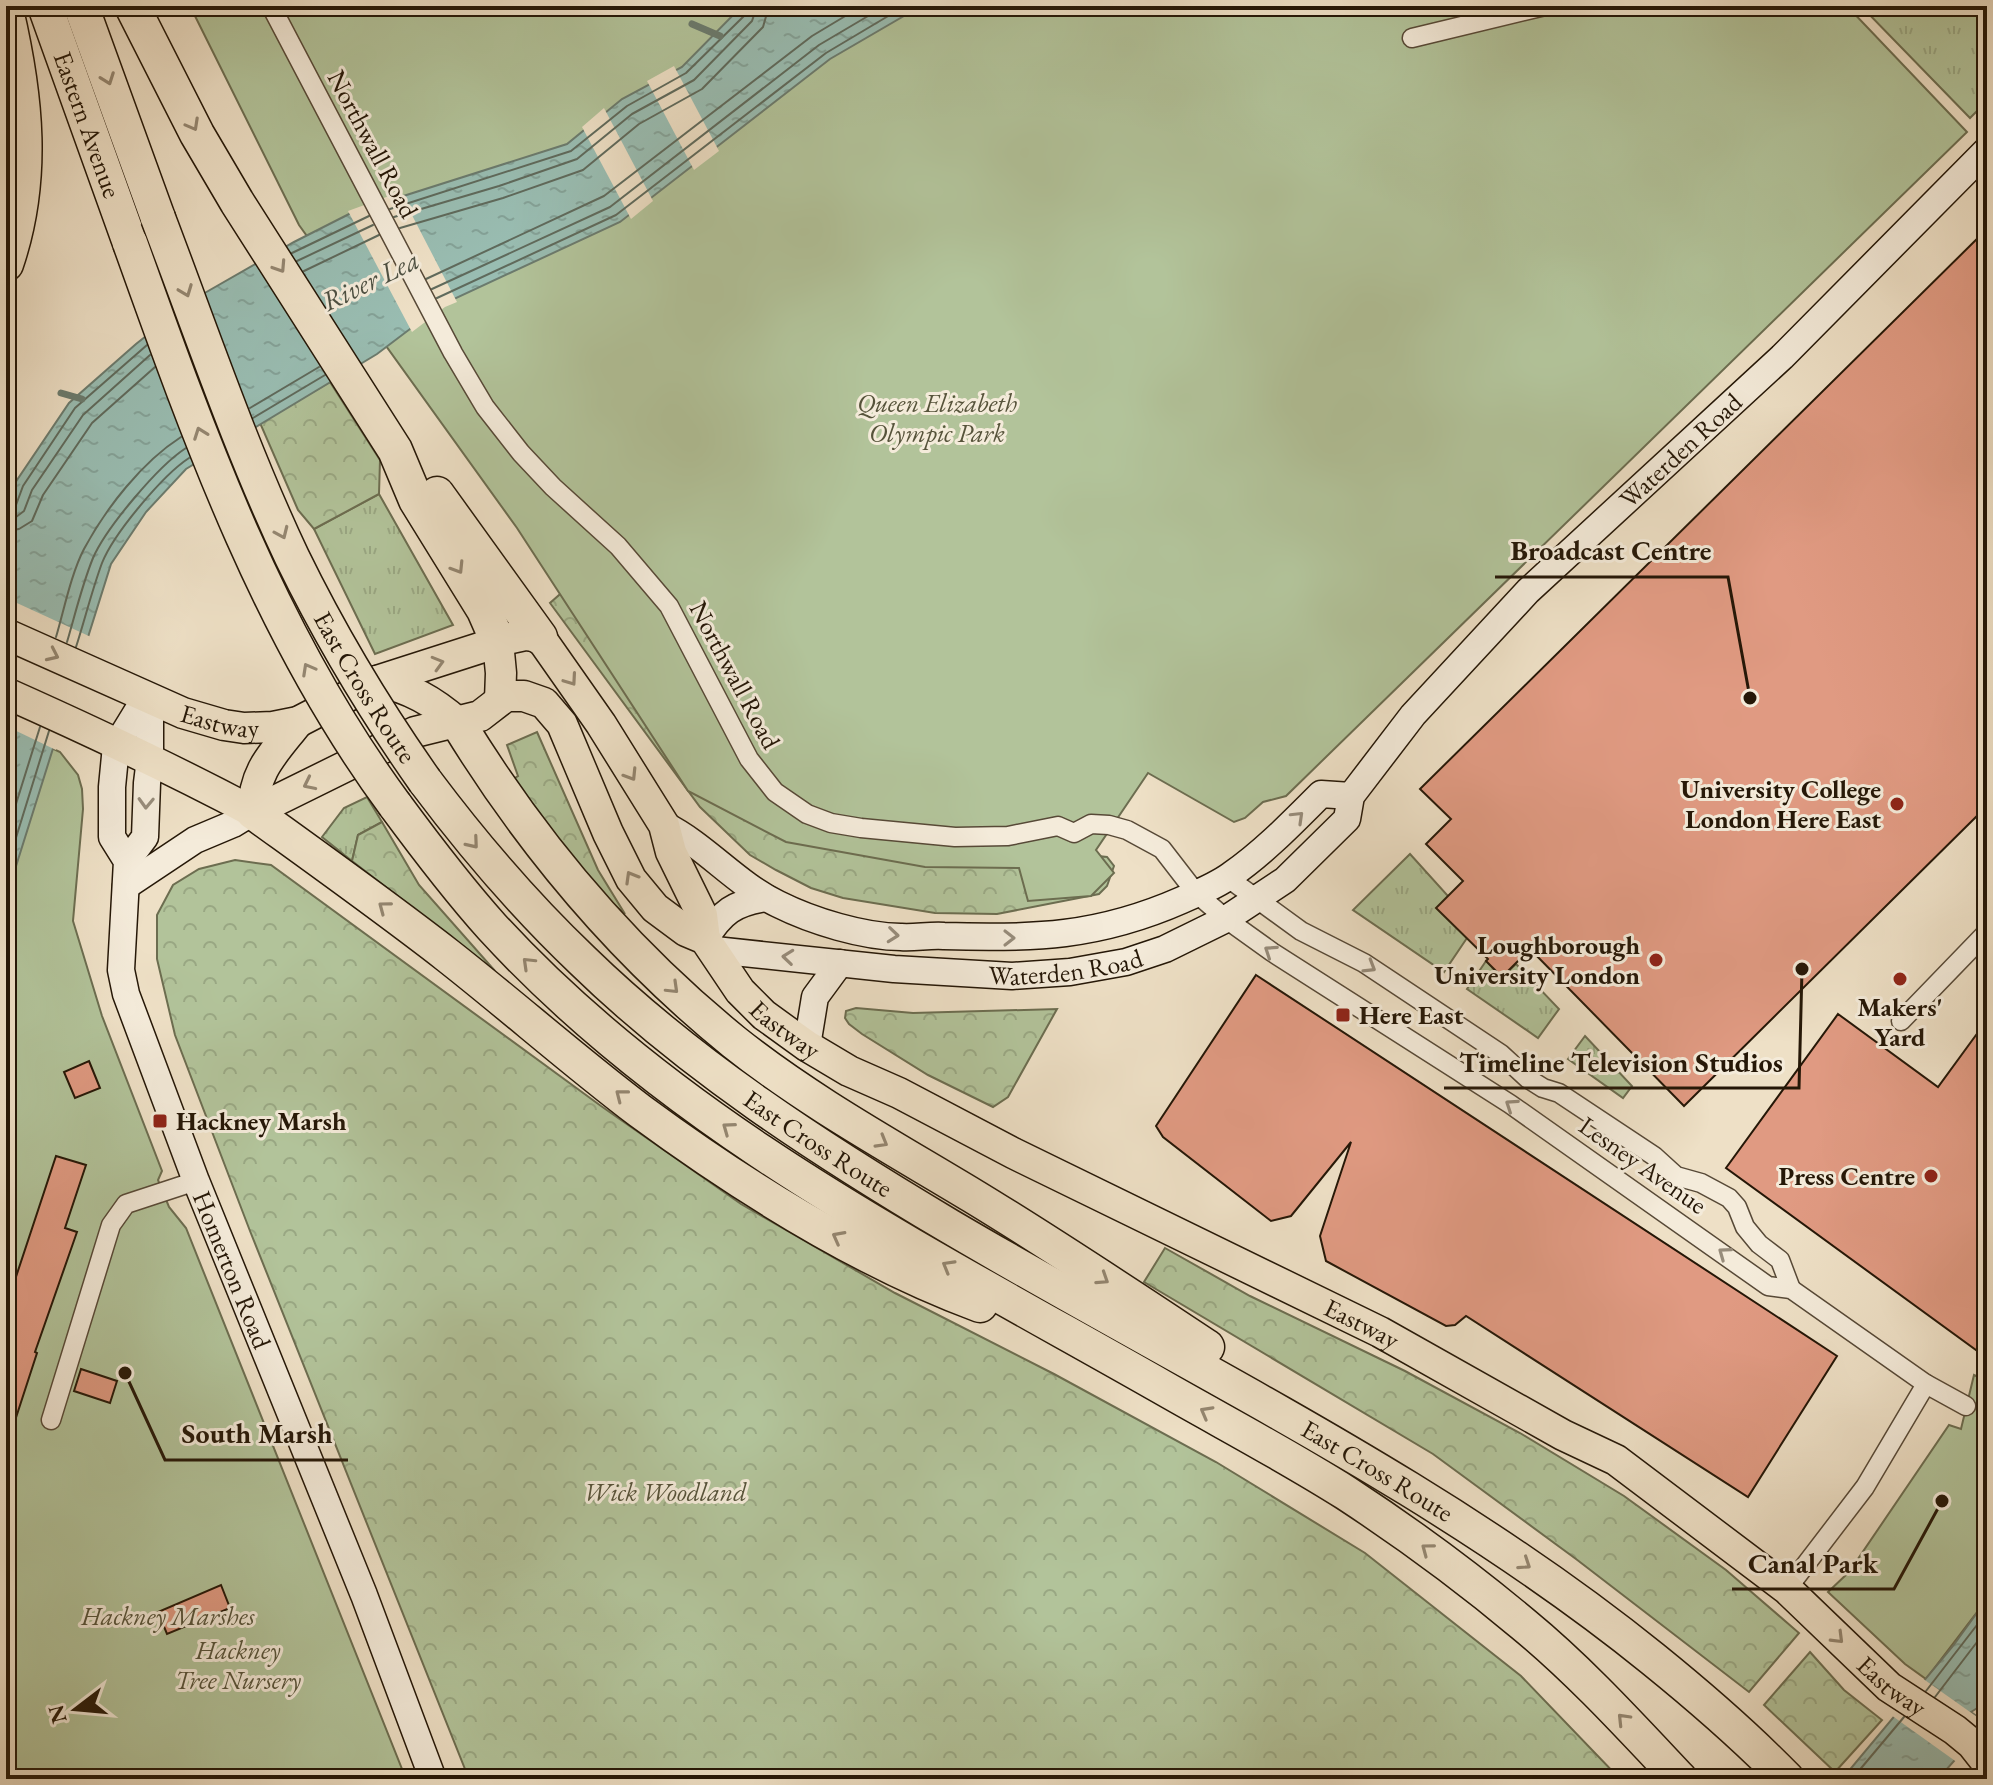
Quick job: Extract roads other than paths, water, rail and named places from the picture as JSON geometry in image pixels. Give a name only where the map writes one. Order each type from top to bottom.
[{"type":"highway","name":"Eastern Avenue","points":[[45,6],[130,243]]},
{"type":"highway","name":"Eastern Avenue","points":[[81,6],[158,218]]},
{"type":"highway","points":[[132,6],[163,71],[237,202],[395,450],[416,500],[480,603],[498,642]]},
{"type":"highway","points":[[6,10],[23,93],[26,170],[6,264]]},
{"type":"highway","name":"East Cross Route","points":[[158,218],[237,430],[293,557],[349,663],[425,781],[489,861],[585,964],[714,1070],[804,1133],[947,1225],[1293,1419],[1398,1482],[1544,1577],[1615,1628],[1731,1724],[1787,1779]]},
{"type":"highway","name":"East Cross Route","points":[[130,243],[210,462],[269,595],[343,730],[454,883],[493,928],[564,998],[641,1064],[782,1166],[969,1278],[1342,1491],[1416,1541],[1526,1626],[1619,1715],[1678,1778]]},
{"type":"highway","points":[[395,450],[433,490],[540,637]]},
{"type":"highway","points":[[458,723],[493,780],[555,865],[617,934],[689,1004],[733,1041],[813,1099],[1005,1216],[1220,1357],[1293,1419]]},
{"type":"highway","points":[[253,812],[435,946],[640,1110],[742,1182],[803,1219],[951,1294],[1089,1345]]},
{"type":"main road","name":"Eastway","points":[[6,634],[183,713],[224,725],[273,727],[298,722],[377,681],[498,642],[525,635],[540,637],[601,724],[664,825],[671,852],[702,915],[710,944],[752,1005],[807,1046],[849,1071],[1380,1332],[1563,1435],[1616,1460],[1787,1589],[1889,1687],[1955,1730],[1980,1754]]},
{"type":"main road","points":[[6,693],[150,759],[253,812],[415,732],[480,716],[500,700],[498,642]]},
{"type":"main road","points":[[377,681],[405,688],[437,705],[458,723]]},
{"type":"main road","name":"Eastway","points":[[500,700],[512,695],[544,703],[562,724],[631,879],[655,908],[710,944]]},
{"type":"main road","name":"Eastway","points":[[253,812],[255,784],[260,773],[298,722]]},
{"type":"street","name":"Northwall Road","points":[[271,6],[453,353],[485,407],[521,453],[618,546],[669,606],[749,759],[775,792],[807,814],[831,823],[861,828],[955,837],[1008,836],[1058,826],[1074,833],[1091,824],[1127,830],[1162,849],[1196,893],[1226,919]]},
{"type":"street","points":[[1412,38],[1545,6]]},
{"type":"street","name":"Waterden Road","points":[[710,944],[894,969],[1012,976],[1070,972],[1126,962],[1226,919],[1285,880],[1347,819],[1351,796],[1436,687],[1528,591],[1782,357],[1987,150]]},
{"type":"street","points":[[116,746],[146,697]]},
{"type":"street","points":[[127,874],[145,837],[150,759],[150,712],[146,697]]},
{"type":"street","name":"Homerton Road","points":[[116,746],[112,837],[127,874],[121,970],[126,994],[196,1181],[364,1595],[433,1779]]},
{"type":"street","name":"Waterden Road","points":[[664,825],[693,842],[731,875],[766,898],[828,925],[899,938],[931,935],[1016,938],[1108,926],[1151,913],[1228,878],[1268,846],[1321,794],[1351,796]]},
{"type":"street","points":[[127,874],[253,812]]},
{"type":"street","points":[[1228,878],[1259,898]]},
{"type":"street","points":[[710,944],[716,922],[727,911],[744,901],[766,898]]},
{"type":"street","name":"Lesney Avenue","points":[[1259,898],[1301,931],[1354,957],[1411,992],[1501,1054],[1527,1078],[1559,1093],[1654,1156],[1676,1176],[1701,1183],[1729,1198],[1737,1207],[1745,1227],[1759,1244],[1780,1260],[1791,1289]]},
{"type":"street","name":"Lesney Avenue","points":[[1226,919],[1272,952],[1510,1104],[1768,1286],[1791,1289],[1926,1384],[1966,1406]]},
{"type":"street","points":[[1901,1021],[1987,932]]},
{"type":"street","points":[[807,1046],[815,997],[840,963]]},
{"type":"street","points":[[51,1420],[111,1225],[126,1204],[196,1181]]},
{"type":"street","points":[[1787,1589],[1865,1487],[1926,1384]]},
{"type":"water","name":"River Lea","points":[[742,6],[921,6],[830,59],[620,222],[443,304],[377,354],[186,469],[146,512],[111,564],[6,898],[6,512],[15,483],[69,403],[189,302],[294,242],[353,212],[567,144],[622,99],[682,67]]},
{"type":"water","points":[[1987,1599],[1987,1702],[1971,1712],[1987,1724],[1938,1779],[1842,1779],[1953,1646]]},
{"type":"waterway","points":[[692,24],[720,36]]},
{"type":"waterway","points":[[61,393],[82,399]]},
{"type":"place","name":"Broadcast Centre","points":[[1750,698]]},
{"type":"place","name":"University College London Here East","points":[[1897,804]]},
{"type":"place","name":"Loughborough University London","points":[[1656,960]]},
{"type":"place","name":"Timeline Television Studios","points":[[1802,969]]},
{"type":"place","name":"Makers' Yard","points":[[1900,979]]},
{"type":"place","name":"Here East","points":[[1343,1015]]},
{"type":"place","name":"Hackney Marsh","points":[[160,1121]]},
{"type":"place","name":"Press Centre","points":[[1931,1176]]},
{"type":"place","name":"South Marsh","points":[[125,1373]]},
{"type":"place","name":"Canal Park","points":[[1942,1501]]},
{"type":"park label","name":"Queen Elizabeth Olympic Park","points":[[937,418]]},
{"type":"park label","name":"Wick Woodland","points":[[665,1492]]},
{"type":"park label","name":"Hackney Marshes","points":[[168,1616]]},
{"type":"park label","name":"Hackney Tree Nursery","points":[[238,1665]]}]
